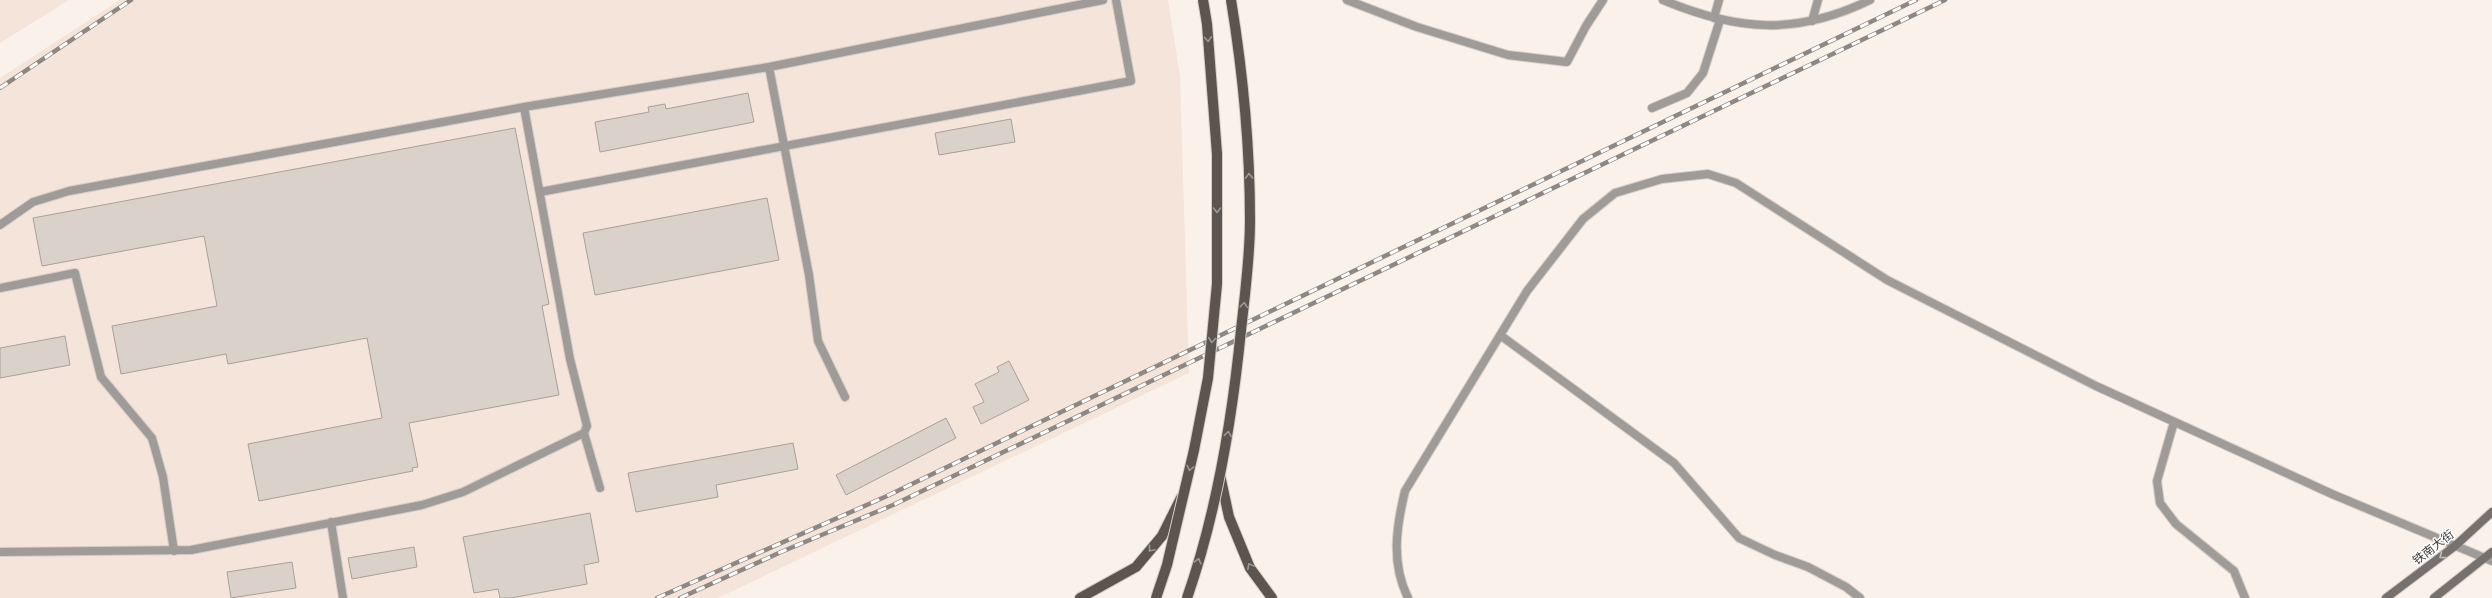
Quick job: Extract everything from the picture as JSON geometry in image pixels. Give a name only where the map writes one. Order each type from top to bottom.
[{"type":"main road","points":[[1156,598],[1167,565],[1208,378],[1217,284],[1217,154],[1207,24],[1203,0]]},
{"type":"main road","points":[[1187,598],[1227,445],[1247,277],[1250,222],[1247,125],[1239,49],[1231,0]]},
{"type":"main road","points":[[1220,475],[1229,517],[1250,568],[1272,598]]},
{"type":"main road","points":[[1080,598],[1136,566],[1162,536],[1184,491]]},
{"type":"main road","name":"铁南大街","points":[[2386,598],[2455,546],[2492,512]]},
{"type":"main road","points":[[2434,598],[2488,560],[2492,552]]},
{"type":"street","points":[[0,225],[33,202],[69,191],[524,107],[769,67],[1103,0]]},
{"type":"street","points":[[540,192],[1131,81],[1116,0]]},
{"type":"street","points":[[1347,0],[1417,27],[1508,55],[1567,62],[1586,26],[1603,0]]},
{"type":"street","points":[[1663,0],[1717,19],[1772,27],[1812,21],[1853,8],[1870,0]]},
{"type":"street","points":[[1652,108],[1687,93],[1703,73],[1717,19],[1719,0]]},
{"type":"street","points":[[1812,21],[1818,0]]},
{"type":"street","points":[[769,67],[809,275],[818,341],[845,397]]},
{"type":"street","points":[[524,107],[570,359],[587,426],[584,433],[600,488]]},
{"type":"street","points":[[1408,598],[1397,566],[1397,526],[1405,491],[1527,291],[1583,219],[1615,193],[1662,179],[1708,174],[1736,183],[1887,280],[2096,386],[2332,494],[2488,560]]},
{"type":"street","points":[[0,288],[76,273],[101,377],[152,438],[163,477],[174,551]]},
{"type":"street","points":[[1500,335],[1674,463],[1739,538],[1775,555],[1808,567],[1846,587],[1860,598]]},
{"type":"street","points":[[2174,422],[2157,481],[2160,503],[2176,524],[2234,571],[2244,598]]},
{"type":"street","points":[[0,552],[191,550],[422,505],[463,492],[584,433]]},
{"type":"street","points":[[332,522],[343,598]]},
{"type":"shaded area","points":[[0,0],[69,0],[0,43]]},
{"type":"shaded area","points":[[120,0],[1168,0],[1180,76],[1189,373],[718,598],[0,598],[0,78]]},
{"type":"building","points":[[748,93],[754,122],[600,152],[595,122],[649,112],[648,107],[665,104],[666,109]]},
{"type":"building","points":[[1011,119],[1015,142],[939,155],[935,133]]},
{"type":"building","points":[[515,128],[549,304],[542,306],[559,395],[409,423],[418,467],[412,468],[413,471],[259,501],[248,444],[382,418],[367,338],[228,364],[226,354],[121,374],[112,326],[217,306],[204,236],[42,266],[33,218]]},
{"type":"building","points":[[767,198],[779,260],[595,295],[583,233]]},
{"type":"building","points":[[65,336],[70,365],[0,378],[0,348]]},
{"type":"building","points":[[1009,361],[1029,400],[981,424],[973,407],[984,402],[975,384],[999,372],[997,367]]},
{"type":"building","points":[[946,418],[956,438],[846,495],[836,475]]},
{"type":"building","points":[[793,443],[798,469],[716,485],[718,497],[636,512],[628,473]]},
{"type":"building","points":[[590,513],[599,562],[584,565],[587,584],[511,598],[500,598],[498,589],[474,593],[463,537]]},
{"type":"building","points":[[414,547],[417,567],[352,579],[348,558]]},
{"type":"building","points":[[292,562],[296,588],[231,598],[227,572]]},
{"type":"railway","points":[[0,88],[131,0]]},
{"type":"railway","points":[[657,598],[887,496],[1916,0]]},
{"type":"railway","points":[[680,598],[781,552],[893,505],[1945,0]]}]
